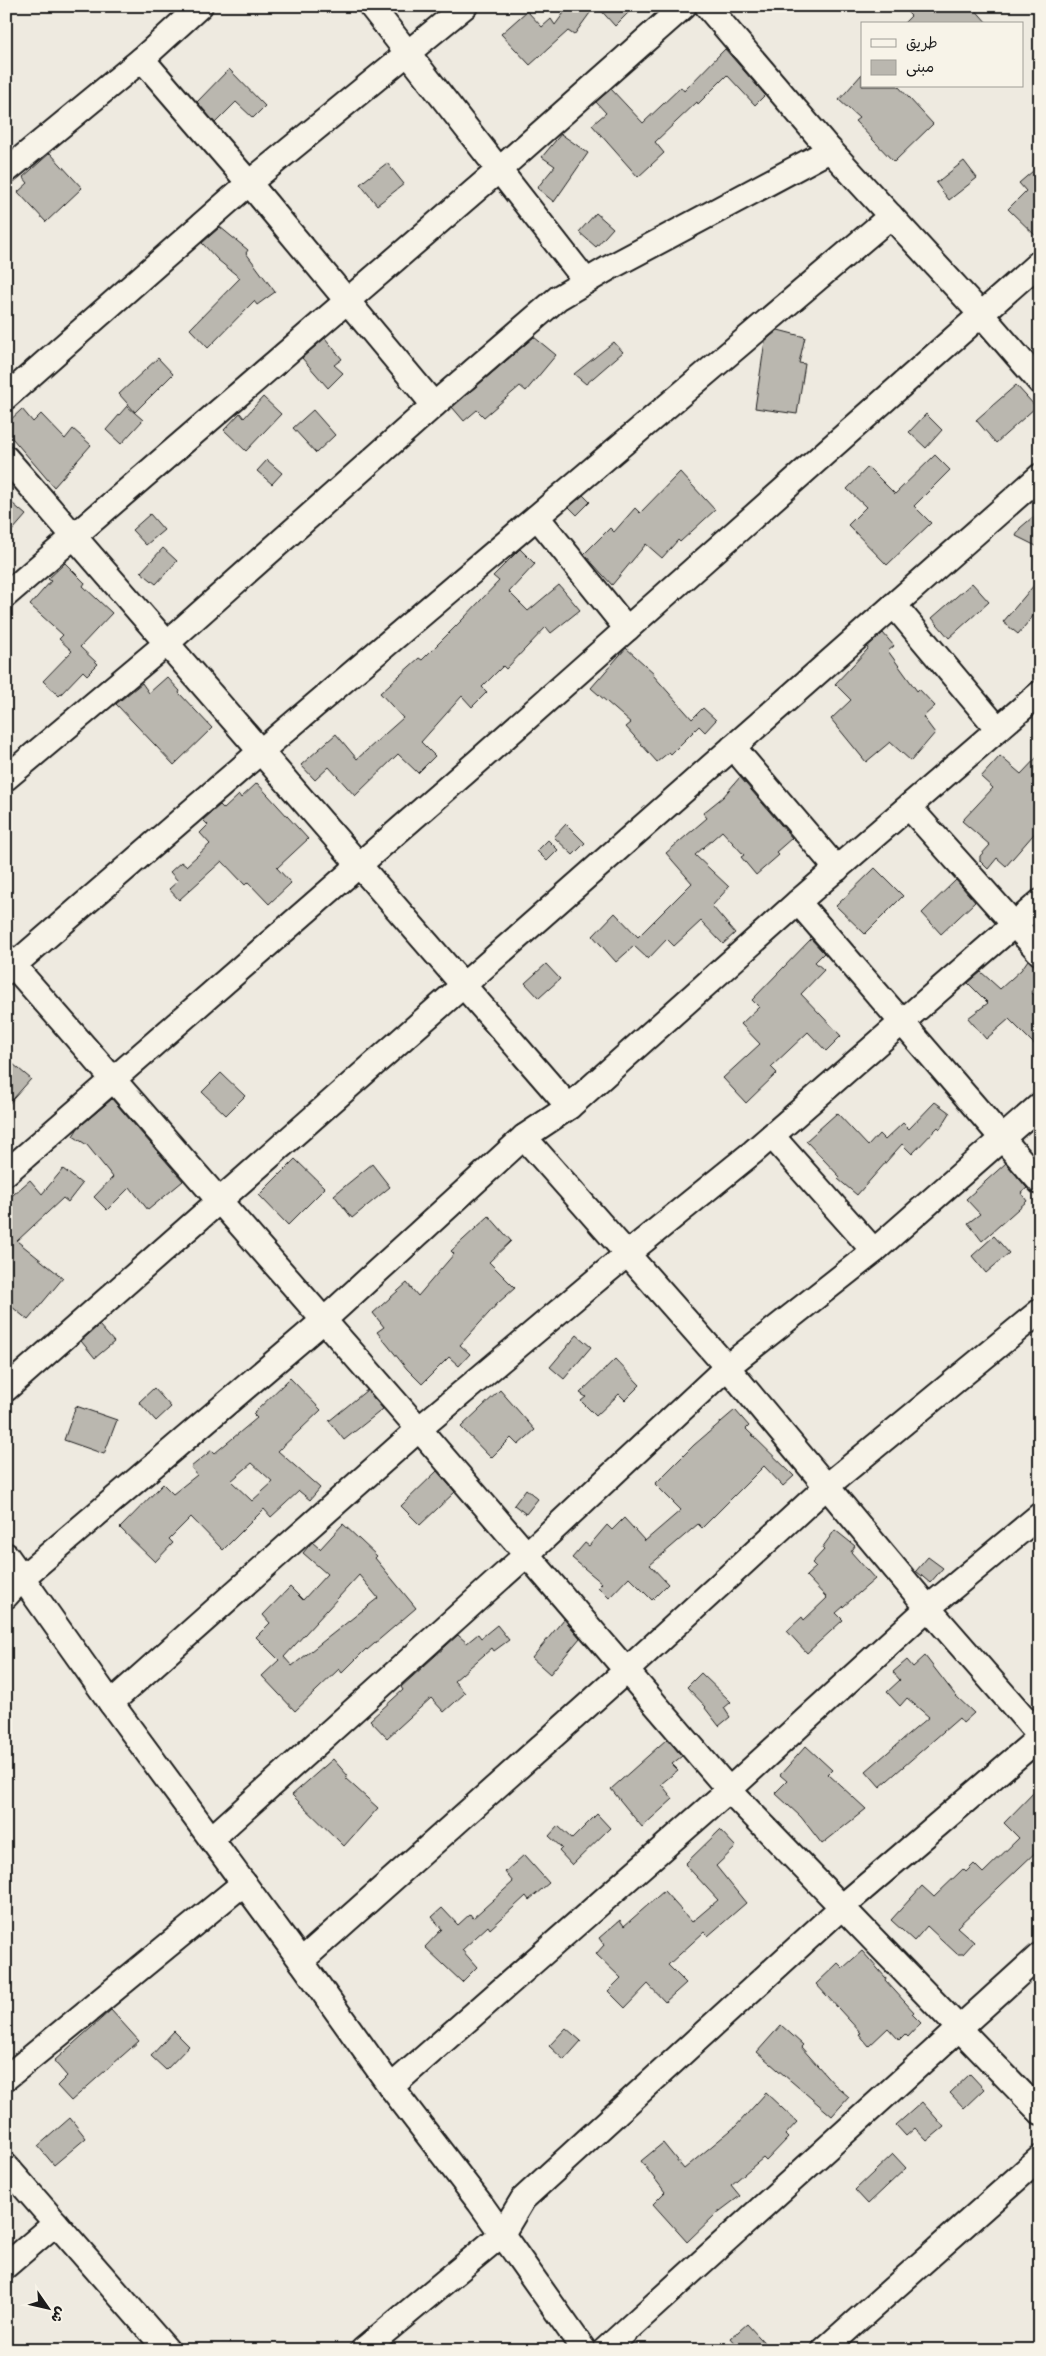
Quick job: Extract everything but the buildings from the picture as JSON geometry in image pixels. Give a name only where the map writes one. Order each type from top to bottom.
[{"type":"street","points":[[6,172],[142,59],[200,6]]},
{"type":"street","points":[[371,6],[586,280]]},
{"type":"street","points":[[6,397],[249,183],[465,6]]},
{"type":"street","points":[[6,595],[500,169],[684,6]]},
{"type":"street","points":[[707,6],[830,150],[981,314],[1040,382]]},
{"type":"street","points":[[142,59],[249,183],[434,405]]},
{"type":"street","points":[[6,778],[167,643],[434,405],[558,298],[586,280],[830,150]]},
{"type":"street","points":[[891,216],[9,965],[112,1079],[419,1429],[526,1556],[627,1670],[729,1790],[1040,2112]]},
{"type":"street","points":[[6,1173],[627,630],[1040,262]]},
{"type":"street","points":[[6,458],[569,1107]]},
{"type":"street","points":[[6,1389],[1040,476]]},
{"type":"street","points":[[537,517],[627,630]]},
{"type":"street","points":[[894,605],[998,729]]},
{"type":"street","points":[[6,1596],[23,1578],[323,1321],[524,1137],[569,1107],[798,902],[1040,693]]},
{"type":"street","points":[[734,747],[837,869]]},
{"type":"street","points":[[909,807],[1040,953]]},
{"type":"street","points":[[798,902],[1040,1182]]},
{"type":"street","points":[[111,1703],[419,1429],[626,1254],[772,1136],[1040,902]]},
{"type":"street","points":[[211,1839],[526,1556],[727,1367],[874,1251],[1040,1106]]},
{"type":"street","points":[[772,1136],[874,1251]]},
{"type":"street","points":[[364,2350],[502,2234],[523,2199],[843,1906],[1040,1737],[928,1608],[727,1367],[524,1137]]},
{"type":"street","points":[[301,1961],[627,1670],[826,1486],[1040,1311]]},
{"type":"street","points":[[391,2087],[729,1790],[928,1608],[1040,1515]]},
{"type":"street","points":[[6,1555],[111,1703],[301,1961],[391,2087],[480,2203],[584,2350]]},
{"type":"street","points":[[6,2078],[244,1883]]},
{"type":"street","points":[[605,2350],[1040,1955]]},
{"type":"street","points":[[824,2350],[1040,2158]]},
{"type":"street","points":[[6,2166],[160,2347]]},
{"type":"street","points":[[480,2203],[523,2199]]},
{"type":"street","points":[[6,2266],[56,2223]]}]
